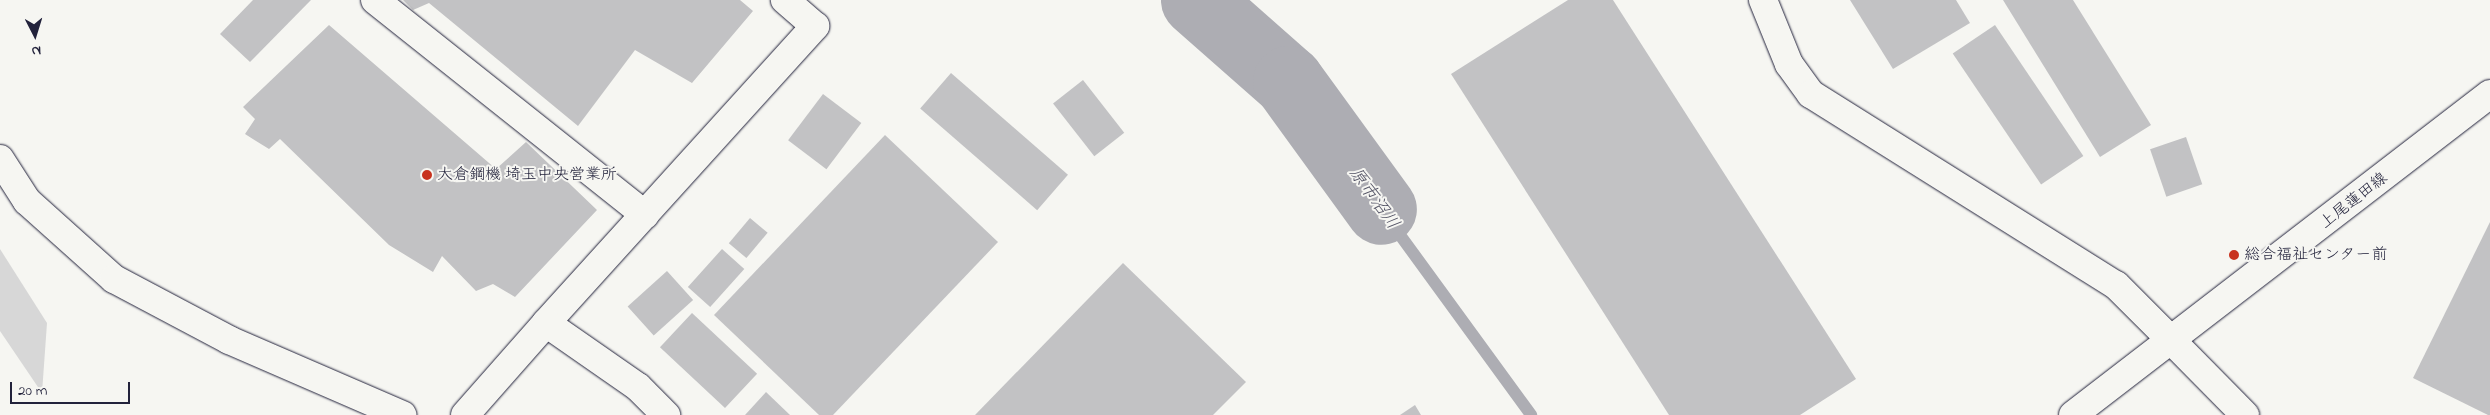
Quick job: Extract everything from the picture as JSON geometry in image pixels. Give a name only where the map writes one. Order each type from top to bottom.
[{"type":"street","points":[[375,0],[645,215]]},
{"type":"street","points":[[465,415],[815,26],[785,0]]},
{"type":"street","points":[[1763,0],[1789,64],[1812,94],[2116,285],[2245,415]]},
{"type":"street","name":"上尾蓮田線","points":[[2073,415],[2490,94]]},
{"type":"street","points":[[0,159],[27,201],[114,279],[229,340],[402,415]]},
{"type":"street","points":[[546,323],[638,387],[666,415]]},
{"type":"shaded area","points":[[0,249],[47,323],[42,393],[0,331]]},
{"type":"building","points":[[253,0],[311,0],[250,62],[220,34]]},
{"type":"building","points":[[403,0],[740,0],[753,11],[692,83],[635,50],[578,126],[429,3],[413,10]]},
{"type":"building","points":[[1568,0],[1613,0],[1856,379],[1800,415],[1669,415],[1451,74]]},
{"type":"building","points":[[1850,0],[1956,0],[1970,23],[1893,69]]},
{"type":"building","points":[[2003,0],[2073,0],[2151,125],[2100,157]]},
{"type":"building","points":[[329,25],[496,169],[526,142],[597,210],[515,297],[493,284],[476,291],[442,256],[433,272],[389,245],[280,139],[269,149],[245,134],[255,119],[243,107]]},
{"type":"building","points":[[1995,25],[2083,156],[2041,185],[1953,54]]},
{"type":"building","points":[[951,73],[1068,175],[1037,210],[920,108]]},
{"type":"building","points":[[1083,80],[1124,133],[1094,156],[1053,103]]},
{"type":"building","points":[[823,94],[861,123],[826,169],[788,140]]},
{"type":"building","points":[[885,135],[998,242],[833,415],[819,415],[714,315]]},
{"type":"building","points":[[2186,137],[2202,184],[2166,197],[2150,149]]},
{"type":"building","points":[[750,218],[768,233],[746,258],[729,243]]},
{"type":"building","points":[[2490,222],[2490,415],[2488,415],[2413,378]]},
{"type":"building","points":[[722,249],[744,269],[710,307],[688,287]]},
{"type":"building","points":[[1123,263],[1246,382],[1213,415],[975,415]]},
{"type":"building","points":[[667,271],[693,300],[654,335],[628,306]]},
{"type":"building","points":[[692,313],[757,374],[725,408],[660,347]]},
{"type":"building","points":[[766,392],[790,415],[745,415]]},
{"type":"building","points":[[1415,405],[1421,415],[1400,415]]},
{"type":"waterway","name":"原市沼川","points":[[1196,0],[1288,81],[1381,209]]},
{"type":"waterway","name":"原市沼川","points":[[1381,209],[1531,415]]},
{"type":"place","name":"大倉鋼機 埼玉中央営業所","points":[[427,175]]},
{"type":"place","name":"総合福祉センター前","points":[[2234,255]]}]
